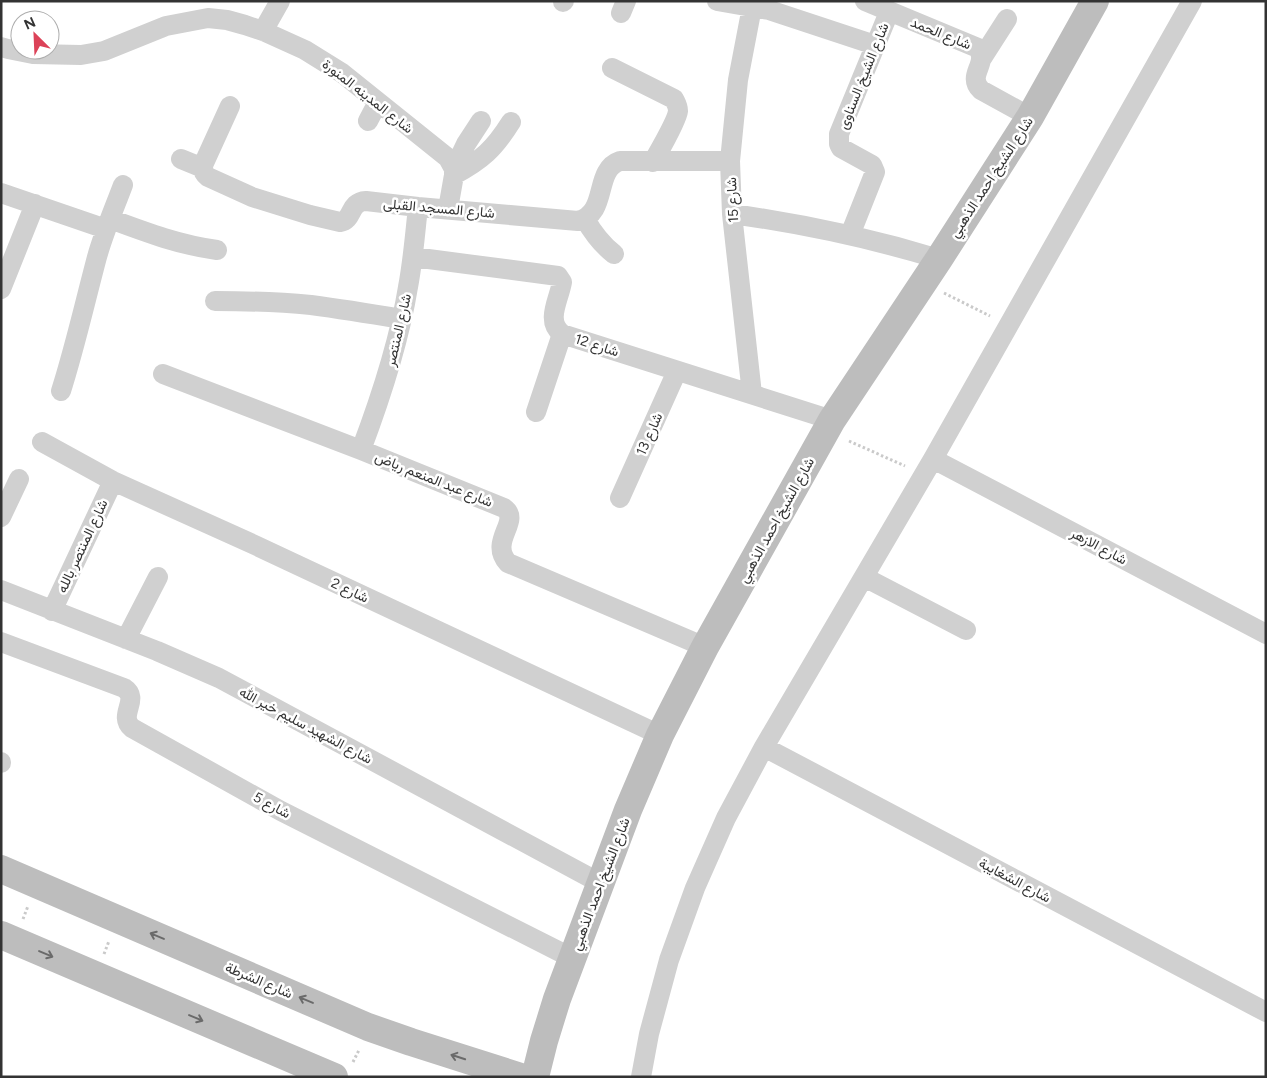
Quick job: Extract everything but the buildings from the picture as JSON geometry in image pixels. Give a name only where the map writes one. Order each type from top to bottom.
[{"type":"street","points":[[263,31],[280,1]]},
{"type":"street","points":[[717,1],[746,4],[876,45]]},
{"type":"street","name":"شارع الحمد","points":[[865,1],[978,48],[982,58],[976,73],[976,85],[981,90],[1030,117]]},
{"type":"street","points":[[641,1077],[649,1034],[669,960],[695,888],[726,818],[764,747],[928,467],[1192,1]]},
{"type":"street","name":"شارع الشيخ احمد الذهبي","points":[[535,1077],[557,999],[628,810],[660,735],[704,647],[829,425],[1030,117],[1091,2]]},
{"type":"street","name":"شارع 15","points":[[746,4],[730,161],[732,214],[752,394]]},
{"type":"street","name":"شارع الشيخ السناوى","points":[[850,234],[875,172],[872,165],[841,148],[839,144],[840,134],[889,12]]},
{"type":"street","name":"شارع المدينه المنورة","points":[[1,47],[33,54],[81,56],[104,52],[166,26],[208,18],[227,20],[263,31],[312,54],[342,73],[448,158],[452,163],[454,172]]},
{"type":"street","points":[[982,58],[1007,19]]},
{"type":"street","points":[[612,68],[677,103],[678,112],[676,117],[653,162]]},
{"type":"street","points":[[368,121],[378,102]]},
{"type":"street","points":[[181,159],[203,168],[230,106]]},
{"type":"street","points":[[448,209],[454,172],[466,144],[481,121]]},
{"type":"street","points":[[454,172],[472,165],[487,154],[500,139],[510,122]]},
{"type":"street","points":[[614,254],[592,232],[585,219],[595,209],[606,173],[614,163],[730,161]]},
{"type":"street","name":"شارع المسجد القبلى","points":[[203,168],[204,173],[208,177],[252,197],[340,222],[347,220],[354,206],[362,201],[578,220],[585,219]]},
{"type":"street","points":[[61,391],[70,364],[97,256],[123,185]]},
{"type":"street","points":[[1,193],[34,204],[161,238],[217,250]]},
{"type":"street","points":[[1,289],[34,204]]},
{"type":"street","name":"شارع المنتصر","points":[[361,450],[391,364],[402,319],[413,257],[418,207]]},
{"type":"street","points":[[732,214],[850,234],[939,259]]},
{"type":"street","name":"شارع 12","points":[[413,257],[558,276],[562,282],[553,316],[556,330],[562,334],[752,394],[829,425]]},
{"type":"street","points":[[215,301],[309,305],[402,319]]},
{"type":"street","points":[[536,412],[562,334]]},
{"type":"street","name":"شارع 13","points":[[620,498],[677,371]]},
{"type":"street","name":"شارع عبد المنعم رياض","points":[[163,374],[361,450],[508,510],[510,519],[501,550],[503,558],[508,563],[704,647]]},
{"type":"street","name":"شارع 2","points":[[42,442],[113,481],[257,546],[660,735]]},
{"type":"street","name":"شارع الازهر","points":[[928,467],[1266,634]]},
{"type":"street","points":[[1,517],[19,479]]},
{"type":"street","name":"شارع المنتصر بالله","points":[[52,611],[113,481]]},
{"type":"street","points":[[126,639],[158,577]]},
{"type":"street","points":[[864,577],[966,630]]},
{"type":"street","name":"شارع الشهيد سليم خير الله","points":[[1,590],[219,678],[600,883]]},
{"type":"street","name":"شارع 5","points":[[1,642],[128,690],[130,704],[127,720],[132,728],[281,810],[572,958]]},
{"type":"street","name":"شارع الشغايبة","points":[[764,747],[1266,1012]]},
{"type":"street","name":"شارع الشرطة","points":[[1,869],[368,1026],[506,1074]]},
{"type":"street","points":[[8,938],[334,1077]]},
{"type":"path","points":[[923,282],[1008,326]]},
{"type":"path","points":[[829,425],[928,467]]},
{"type":"path","points":[[8,938],[36,884]]},
{"type":"path","points":[[95,975],[118,920]]}]
